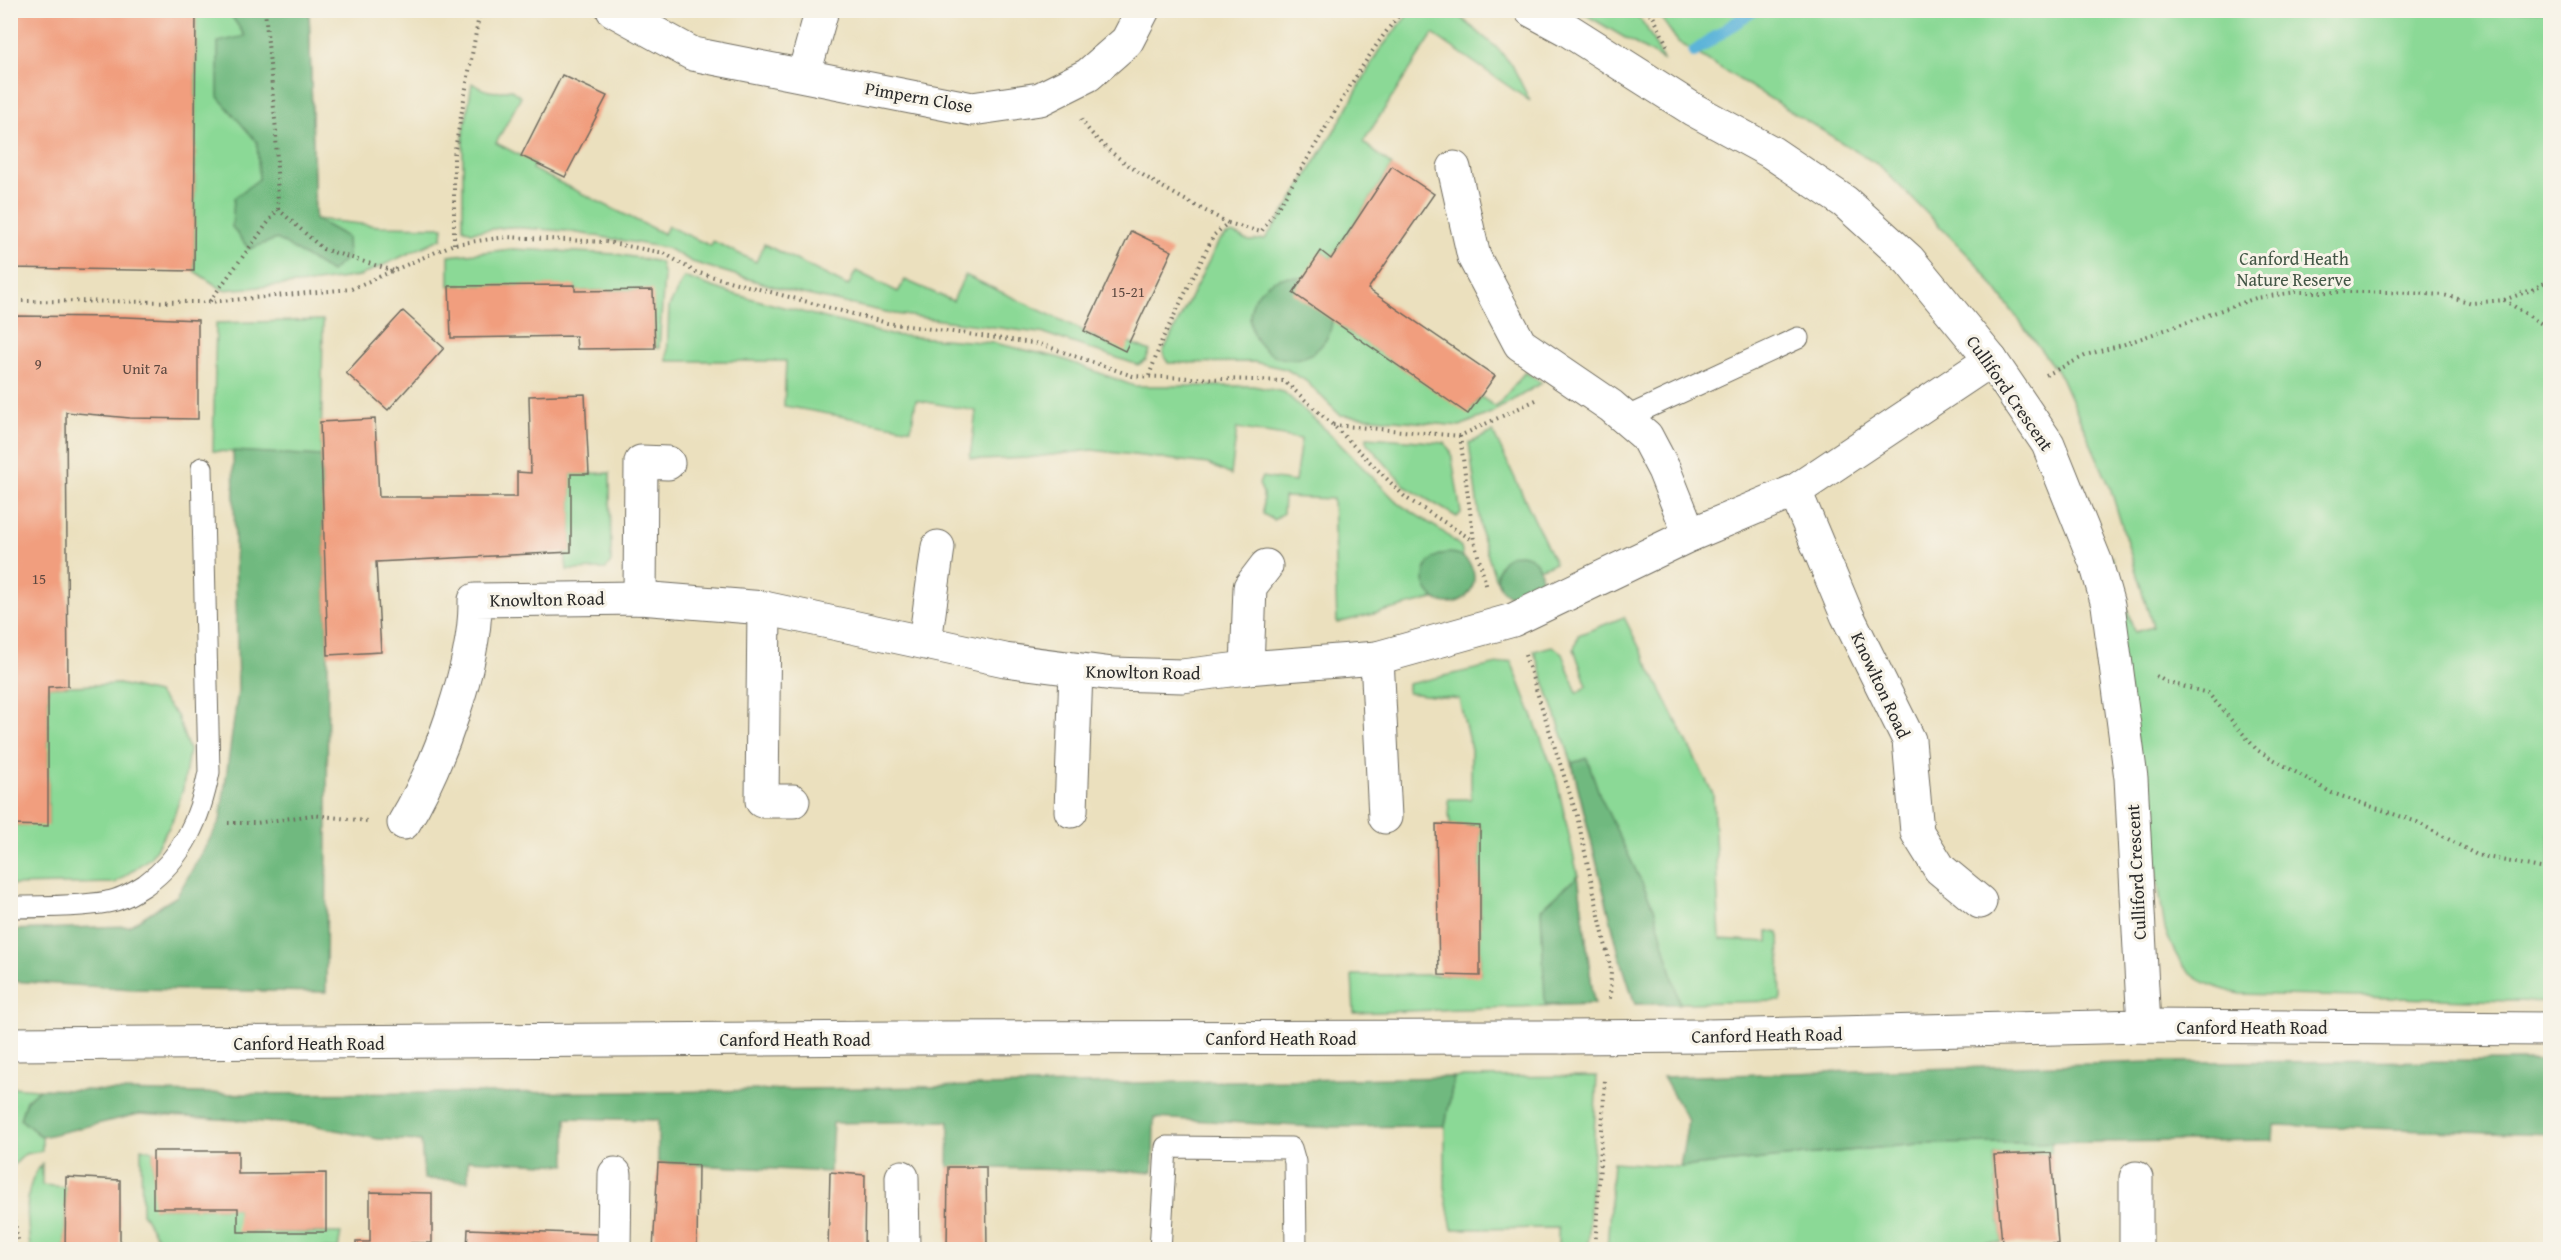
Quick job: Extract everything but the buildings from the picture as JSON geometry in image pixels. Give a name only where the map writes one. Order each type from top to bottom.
[{"type":"street","name":"Pimpern Close","points":[[613,10],[693,54],[804,74],[972,109],[1040,99],[1088,75],[1127,41],[1143,10]]},
{"type":"street","points":[[804,74],[822,10]]},
{"type":"street","name":"Culliford Crescent","points":[[1531,10],[1568,30],[1694,110],[1771,152],[1845,202],[1909,260],[1991,360],[2048,444],[2096,563],[2108,605],[2131,778],[2145,1026]]},
{"type":"street","points":[[1454,168],[1474,257],[1520,344],[1611,406],[1646,436],[1664,470],[1690,535]]},
{"type":"street","name":"Knowlton Road","points":[[404,823],[418,800],[455,708],[475,626],[475,600],[640,598],[764,608],[1005,660],[1076,671],[1182,676],[1247,668],[1377,658],[1506,623],[1690,535],[1795,491],[1991,360]]},
{"type":"street","points":[[640,598],[641,462],[668,463]]},
{"type":"street","name":"Knowlton Road","points":[[1795,491],[1847,615],[1909,740],[1917,832],[1940,869],[1980,902]]},
{"type":"street","points":[[925,642],[938,547]]},
{"type":"street","points":[[1247,668],[1250,587],[1266,566]]},
{"type":"street","points":[[764,608],[762,801],[793,801]]},
{"type":"street","points":[[1377,658],[1386,817]]},
{"type":"street","name":"Knowlton Road","points":[[1071,811],[1076,671]]},
{"type":"street","name":"Canford Heath Road","points":[[10,1044],[1707,1036],[2145,1026],[2550,1029]]},
{"type":"street","points":[[614,1250],[615,1174]]},
{"type":"street","points":[[902,1177],[903,1250]]},
{"type":"street","points":[[2136,1178],[2136,1250]]},
{"type":"lane","points":[[1625,418],[1798,338]]},
{"type":"lane","points":[[10,907],[108,902],[133,893],[169,864],[183,846],[194,824],[203,802],[209,772],[202,468]]},
{"type":"lane","points":[[1160,1250],[1166,1147],[1291,1148],[1295,1162],[1296,1250]]},
{"type":"path","points":[[210,302],[278,210],[276,131],[265,10]]},
{"type":"path","points":[[454,244],[454,155],[480,10]]},
{"type":"path","points":[[1062,87],[1088,131],[1133,168],[1228,223],[1261,232],[1287,196],[1378,41],[1403,10]]},
{"type":"path","points":[[278,210],[324,249],[394,271]]},
{"type":"path","points":[[1149,376],[1162,340],[1214,235],[1228,223]]},
{"type":"path","points":[[10,301],[210,302],[351,289],[454,244],[507,237],[606,242],[664,253],[695,272],[886,323],[1040,344],[1133,376],[1284,381],[1333,425],[1406,498],[1474,541]]},
{"type":"path","points":[[2044,376],[2089,354],[2256,298],[2296,292],[2344,291],[2444,295],[2472,303],[2504,300],[2534,289],[2550,279]]},
{"type":"path","points":[[2504,300],[2550,329]]},
{"type":"path","points":[[1333,425],[1460,436],[1575,381]]},
{"type":"path","points":[[1460,436],[1474,541],[1577,816],[1611,970],[1610,999]]},
{"type":"path","points":[[2152,673],[2166,682],[2208,693],[2257,750],[2332,793],[2417,822],[2477,855],[2550,870]]},
{"type":"path","points":[[194,824],[256,823],[313,815],[404,823]]},
{"type":"path","points":[[1595,1250],[1605,1079]]},
{"type":"path","points":[[10,1197],[20,1250]]},
{"type":"green space","points":[[1614,10],[1634,14],[1647,29],[1663,60],[1579,11]]},
{"type":"green space","points":[[196,11],[309,11],[315,219],[379,226],[443,227],[442,238],[360,276],[309,283],[223,290],[194,271]]},
{"type":"green space","points":[[228,11],[309,11],[315,219],[347,237],[348,257],[331,272],[277,239],[249,249],[232,227],[234,198],[259,179],[257,142],[218,97],[218,42],[245,36]]},
{"type":"green space","points":[[1411,11],[1453,11],[1497,48],[1512,65],[1530,101],[1433,34],[1363,142],[1392,166],[1331,259],[1322,252],[1293,293],[1468,413],[1481,397],[1496,407],[1525,372],[1542,383],[1491,413],[1460,426],[1340,415],[1306,381],[1286,369],[1254,362],[1168,363],[1163,352],[1219,241],[1232,233],[1250,241],[1265,239],[1287,208],[1342,118],[1378,52]]},
{"type":"green space","name":"Canford Heath Nature Reserve","points":[[1656,11],[2550,11],[2550,1002],[2240,994],[2211,985],[2184,967],[2165,929],[2105,559],[2112,557],[2134,632],[2153,627],[2110,487],[2061,377],[1978,265],[1880,166],[1678,42]]},
{"type":"green space","points":[[472,83],[490,91],[510,89],[521,97],[496,143],[535,163],[532,169],[664,234],[668,226],[711,246],[713,241],[756,262],[764,244],[848,286],[856,271],[898,292],[905,280],[953,301],[965,275],[1084,331],[1110,346],[1114,336],[1150,351],[1146,360],[1138,365],[1046,334],[895,314],[789,291],[692,262],[667,248],[566,231],[508,227],[471,232],[463,228],[463,138]]},
{"type":"green space","points":[[512,249],[616,254],[660,262],[664,276],[659,348],[655,348],[652,290],[575,291],[575,286],[449,286],[449,256]]},
{"type":"green space","points":[[684,277],[730,293],[890,335],[994,343],[1060,358],[1134,386],[1253,386],[1284,392],[1326,430],[1399,504],[1442,531],[1461,547],[1470,590],[1337,623],[1333,499],[1284,497],[1283,513],[1274,520],[1263,514],[1263,493],[1259,484],[1262,477],[1295,482],[1301,439],[1237,428],[1231,475],[1208,464],[1092,450],[1027,458],[982,460],[970,458],[976,411],[916,400],[911,429],[784,406],[786,361],[667,361],[669,307]]},
{"type":"green space","points":[[1291,277],[1307,280],[1320,289],[1329,302],[1332,318],[1329,334],[1320,347],[1307,356],[1291,359],[1275,356],[1262,347],[1253,334],[1250,318],[1253,302],[1262,289],[1275,280]]},
{"type":"green space","points":[[323,320],[321,456],[213,451],[216,323]]},
{"type":"green space","points":[[1493,432],[1555,563],[1499,584],[1482,537],[1469,443]]},
{"type":"green space","points":[[1367,437],[1445,443],[1451,452],[1461,513],[1457,517],[1406,487],[1367,443]]},
{"type":"green space","points":[[233,451],[321,456],[328,655],[326,992],[134,989],[11,981],[10,930],[129,926],[177,896],[220,821],[238,691]]},
{"type":"green space","points":[[610,473],[611,562],[606,569],[567,570],[565,552],[571,551],[571,474]]},
{"type":"green space","points":[[1444,553],[1454,553],[1467,560],[1474,573],[1474,583],[1467,596],[1454,603],[1444,603],[1435,599],[1428,592],[1424,583],[1424,573],[1428,564],[1435,557]]},
{"type":"green space","points":[[1519,554],[1534,561],[1541,576],[1534,591],[1519,598],[1504,591],[1497,576],[1504,561]]},
{"type":"green space","points":[[1624,617],[1713,794],[1720,939],[1768,942],[1768,931],[1779,933],[1781,1001],[1635,1004],[1620,957],[1572,763],[1534,651],[1552,646],[1562,653],[1577,693],[1587,686],[1574,649],[1578,635]]},
{"type":"green space","points":[[1511,661],[1556,777],[1578,876],[1594,1004],[1354,1013],[1352,975],[1480,975],[1480,826],[1450,825],[1448,799],[1471,799],[1471,750],[1459,699],[1408,693],[1408,684]]},
{"type":"green space","points":[[119,684],[157,693],[177,716],[189,750],[183,789],[172,822],[151,857],[115,883],[11,885],[11,825],[48,825],[48,687]]},
{"type":"green space","points":[[1587,758],[1600,796],[1654,908],[1680,1004],[1635,1004],[1620,957],[1572,763]]},
{"type":"green space","points":[[1578,876],[1594,1004],[1545,1004],[1541,909]]},
{"type":"green space","points":[[2550,1061],[2550,1134],[2274,1125],[2273,1140],[1918,1144],[1680,1167],[1688,1121],[1663,1077],[2151,1062]]},
{"type":"green space","points":[[1597,1076],[1588,1249],[1558,1249],[1558,1228],[1452,1229],[1445,1194],[1445,1126],[1454,1077]]},
{"type":"green space","points":[[1454,1077],[1445,1126],[1316,1127],[1154,1118],[1153,1172],[948,1167],[949,1121],[833,1123],[830,1172],[658,1163],[658,1120],[566,1118],[566,1165],[468,1160],[468,1181],[424,1179],[421,1141],[378,1139],[313,1125],[139,1114],[42,1137],[20,1119],[26,1101],[39,1089],[241,1094],[658,1092]]},
{"type":"green space","points":[[11,1087],[39,1089],[26,1101],[20,1119],[42,1137],[42,1151],[25,1154],[11,1168]]},
{"type":"green space","points":[[2051,1142],[2051,1153],[1994,1155],[2002,1243],[1926,1244],[1926,1250],[1607,1250],[1613,1162],[1680,1167],[1918,1144]]},
{"type":"green space","points":[[141,1148],[153,1151],[154,1208],[238,1208],[239,1232],[341,1233],[338,1249],[164,1249],[142,1213]]},
{"type":"green space","points":[[42,1164],[42,1185],[66,1187],[65,1249],[30,1249],[28,1194],[35,1174]]},
{"type":"waterway","points":[[1694,52],[1754,10]]}]
